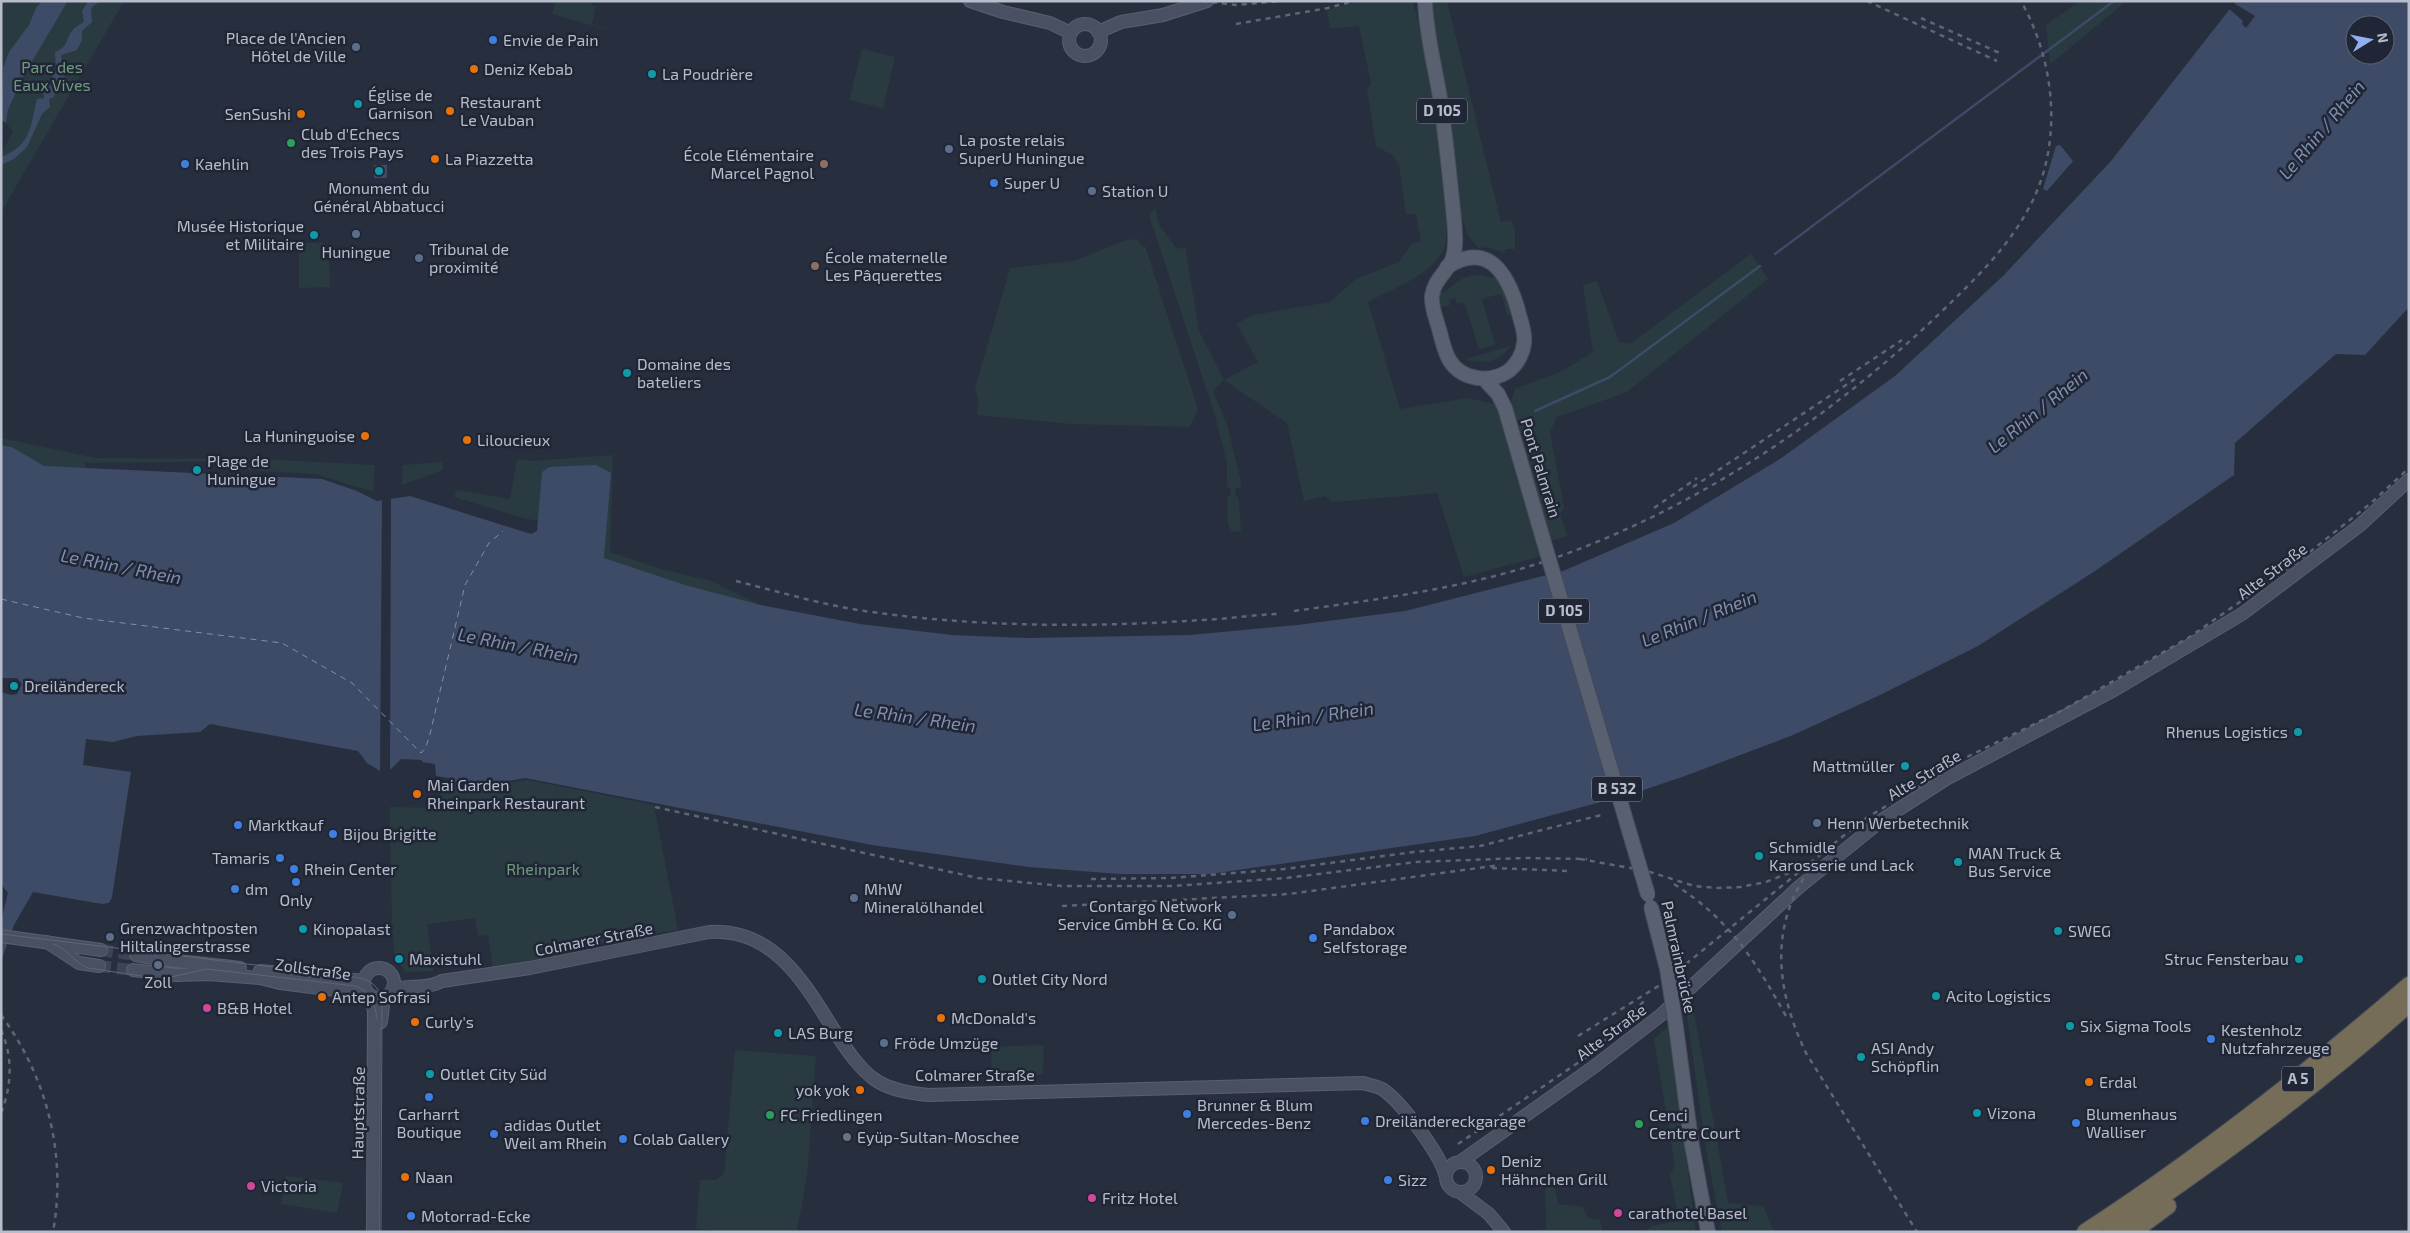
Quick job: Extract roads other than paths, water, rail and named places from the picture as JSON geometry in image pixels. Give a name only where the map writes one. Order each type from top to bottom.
[{"type":"highway","name":"A 5","points":[[2085,1232],[2182,1165],[2285,1089],[2409,985]]},
{"type":"highway","name":"A 5","points":[[2112,1232],[2202,1170],[2295,1100],[2354,1053],[2409,1004]]},
{"type":"highway","points":[[2133,1232],[2186,1192],[2202,1170]]},
{"type":"main road","points":[[970,1],[1003,12],[1050,23],[1071,33]]},
{"type":"main road","points":[[1098,32],[1121,22],[1163,15],[1207,1]]},
{"type":"main road","name":"D 105","points":[[1420,1],[1426,22],[1443,116],[1455,226],[1454,250],[1447,267]]},
{"type":"main road","name":"D 105","points":[[1425,1],[1426,22]]},
{"type":"main road","points":[[1082,25],[1091,26],[1098,32],[1099,47],[1096,52],[1087,56],[1079,55],[1072,50],[1069,42],[1071,33],[1082,25]]},
{"type":"main road","name":"D 105","points":[[1455,226],[1464,247],[1476,259]]},
{"type":"main road","points":[[1476,259],[1492,263],[1507,279],[1524,336],[1523,348],[1514,366],[1507,372],[1484,379],[1464,374],[1456,368],[1447,355],[1432,302],[1435,285],[1447,267],[1463,260],[1476,259]]},
{"type":"main road","name":"Pont Palmrain","points":[[1505,408],[1503,389],[1507,372]]},
{"type":"main road","name":"Pont Palmrain","points":[[1484,379],[1498,394],[1505,408],[1585,684]]},
{"type":"main road","name":"Alte Straße","points":[[1458,1162],[1489,1143],[1661,1015],[1799,887],[1882,820],[1946,779],[2114,690],[2242,614],[2359,526],[2409,480]]},
{"type":"main road","name":"Palmrainbrücke","points":[[1585,684],[1648,895],[1667,969],[1691,1140],[1708,1232]]},
{"type":"main road","name":"Colmarer Straße","points":[[390,989],[435,984],[442,981],[530,968],[709,932],[734,933],[758,941],[782,959],[805,987],[862,1068],[874,1079],[894,1088],[928,1095],[1363,1083],[1381,1089],[1387,1094],[1434,1149],[1446,1174]]},
{"type":"main road","points":[[1,936],[45,940],[101,950]]},
{"type":"main road","points":[[45,940],[79,964],[100,966]]},
{"type":"main road","name":"Zollstraße","points":[[136,955],[182,963],[207,963],[302,976],[364,981]]},
{"type":"main road","points":[[364,981],[370,972],[380,969],[389,973],[390,989],[369,995]]},
{"type":"main road","name":"Zollstraße","points":[[133,970],[176,975],[209,974],[260,978],[280,983],[369,995]]},
{"type":"main road","name":"Hauptstraße","points":[[364,981],[374,1011],[374,1232]]},
{"type":"main road","name":"Hauptstraße","points":[[381,1232],[381,1025],[390,989]]},
{"type":"main road","name":"Alte Straße","points":[[1476,1178],[1476,1166],[1489,1143]]},
{"type":"main road","name":"Colmarer Straße","points":[[1434,1149],[1458,1162]]},
{"type":"main road","points":[[1488,1214],[1472,1166],[1458,1162],[1450,1166],[1446,1174],[1448,1186],[1454,1191],[1461,1193],[1488,1214],[1504,1232]]},
{"type":"main road","points":[[1461,1193],[1470,1190],[1476,1178]]},
{"type":"water","points":[[42,1],[68,1],[24,75],[8,110],[6,123],[1,120],[3,68],[9,52],[29,25],[36,8]]},
{"type":"water","points":[[88,1],[100,1],[91,8],[92,22],[82,31],[82,40],[77,50],[61,55],[65,77],[58,83],[54,97],[49,99],[50,107],[42,114],[27,147],[14,159],[1,165],[1,157],[19,147],[28,134],[37,99],[44,98],[43,89],[56,71],[55,52],[65,46],[72,31],[84,22],[82,11]]},
{"type":"water","name":"Le Rhin / Rhein","points":[[2236,1],[2409,1],[2409,307],[2365,355],[2336,354],[2235,443],[2234,475],[2095,571],[1978,646],[1878,696],[1793,735],[1638,792],[1475,836],[1210,874],[1120,874],[1029,867],[872,845],[525,778],[478,786],[436,776],[435,764],[422,762],[422,760],[401,759],[391,769],[380,771],[367,763],[358,751],[210,724],[200,732],[137,736],[113,742],[86,739],[83,765],[131,772],[112,897],[109,903],[102,904],[33,892],[14,925],[1,961],[1,921],[8,893],[1,884],[1,692],[11,695],[17,694],[22,684],[17,678],[1,678],[1,445],[12,447],[44,466],[322,479],[357,491],[377,501],[410,496],[531,534],[537,531],[542,472],[549,467],[596,465],[611,473],[604,558],[685,585],[761,605],[860,624],[952,635],[1027,638],[1190,635],[1297,625],[1405,611],[1563,571],[1674,523],[1780,459],[1895,376],[2003,276],[2111,161]]},
{"type":"water","points":[[2060,145],[2073,161],[2047,191],[2043,189],[2056,146]]},
{"type":"water","points":[[374,165],[387,165],[387,178],[374,178]]},
{"type":"waterway","points":[[1775,254],[2114,1]]},
{"type":"waterway","points":[[1535,411],[1610,377],[1760,266]]},
{"type":"tunnel","points":[[101,950],[136,955]]},
{"type":"tunnel","points":[[99,966],[133,970]]},
{"type":"tram line","points":[[1,934],[354,977],[373,984],[379,992],[382,1002],[381,1232]]},
{"type":"tram line","points":[[53,944],[63,949],[88,968],[162,979],[207,969],[355,986],[365,991],[371,999],[377,1019]]},
{"type":"railway","points":[[1202,1],[1236,5],[1281,1]]},
{"type":"railway","points":[[1236,24],[1328,8],[1354,1]]},
{"type":"railway","points":[[1867,1],[1997,61]]},
{"type":"railway","points":[[1294,611],[1423,591],[1486,578],[1549,560],[1603,539],[1655,516],[1706,489],[1756,459],[1804,426],[1894,355],[1937,316],[2002,248],[2024,217],[2042,176],[2048,151],[2051,99],[2041,48],[2021,1]]},
{"type":"railway","points":[[1921,18],[2002,54]]},
{"type":"railway","points":[[1840,381],[1902,340]]},
{"type":"railway","points":[[1693,487],[1855,379]]},
{"type":"railway","points":[[1578,1036],[1660,985],[1863,820],[1969,756],[2061,711],[2188,638],[2296,563],[2371,503],[2409,468]]},
{"type":"railway","points":[[1654,508],[1697,478]]},
{"type":"railway","points":[[736,581],[858,610],[900,616],[986,623],[1072,625],[1158,623],[1277,614]]},
{"type":"railway","points":[[655,807],[978,878],[1062,886],[1173,886],[1286,878],[1416,862],[1524,858],[1587,859]]},
{"type":"railway","points":[[1091,879],[1171,878],[1284,869],[1414,852],[1480,846],[1605,814]]},
{"type":"railway","points":[[1580,859],[1647,871],[1694,886],[1718,888],[1740,887],[1766,882],[1789,873]]},
{"type":"railway","points":[[1815,862],[1800,885],[1789,908],[1783,932],[1781,956],[1788,1004],[1806,1053],[1917,1232]]},
{"type":"railway","points":[[1062,906],[1289,894],[1500,865]]},
{"type":"railway","points":[[1492,868],[1570,871]]},
{"type":"railway","points":[[1674,884],[1711,912],[1739,942],[1763,976],[1786,1016]]},
{"type":"railway","points":[[1458,1144],[1594,1052],[1646,999]]},
{"type":"railway","points":[[1,1015],[31,1064],[50,1118],[57,1174],[57,1203],[53,1232]]},
{"type":"railway","points":[[1,1030],[8,1050],[10,1071],[5,1103],[1,1113]]},
{"type":"place","name":"Envie de Pain","points":[[493,40]]},
{"type":"place","name":"Place de l'Ancien Hôtel de Ville","points":[[356,47]]},
{"type":"place","name":"Deniz Kebab","points":[[474,69]]},
{"type":"place","name":"La Poudrière","points":[[652,74]]},
{"type":"place","name":"Église de Garnison","points":[[358,104]]},
{"type":"place","name":"Restaurant Le Vauban","points":[[450,111]]},
{"type":"place","name":"SenSushi","points":[[301,114]]},
{"type":"place","name":"Club d'Echecs des Trois Pays","points":[[291,143]]},
{"type":"place","name":"La poste relais SuperU Huningue","points":[[949,149]]},
{"type":"place","name":"La Piazzetta","points":[[435,159]]},
{"type":"place","name":"Kaehlin","points":[[185,164]]},
{"type":"place","name":"École Elémentaire Marcel Pagnol","points":[[824,164]]},
{"type":"place","name":"Monument du Général Abbatucci","points":[[379,171]]},
{"type":"place","name":"Super U","points":[[994,183]]},
{"type":"place","name":"Station U","points":[[1092,191]]},
{"type":"place","name":"Huningue","points":[[356,234]]},
{"type":"place","name":"Musée Historique et Militaire","points":[[314,235]]},
{"type":"place","name":"Tribunal de proximité","points":[[419,258]]},
{"type":"place","name":"École maternelle Les Pâquerettes","points":[[815,266]]},
{"type":"place","name":"Domaine des bateliers","points":[[627,373]]},
{"type":"place","name":"La Huninguoise","points":[[365,436]]},
{"type":"place","name":"Liloucieux","points":[[467,440]]},
{"type":"place","name":"Plage de Huningue","points":[[197,470]]},
{"type":"place","name":"Dreiländereck","points":[[14,686]]},
{"type":"place","name":"Rhenus Logistics","points":[[2298,732]]},
{"type":"place","name":"Mattmüller","points":[[1905,766]]},
{"type":"place","name":"Mai Garden Rheinpark Restaurant","points":[[417,794]]},
{"type":"place","name":"Henn Werbetechnik","points":[[1817,823]]},
{"type":"place","name":"Marktkauf","points":[[238,825]]},
{"type":"place","name":"Bijou Brigitte","points":[[333,834]]},
{"type":"place","name":"Schmidle Karosserie und Lack","points":[[1759,856]]},
{"type":"place","name":"Tamaris","points":[[280,858]]},
{"type":"place","name":"MAN Truck & Bus Service","points":[[1958,862]]},
{"type":"place","name":"Rhein Center","points":[[294,869]]},
{"type":"place","name":"Only","points":[[296,882]]},
{"type":"place","name":"dm","points":[[235,889]]},
{"type":"place","name":"MhW Mineralölhandel","points":[[854,898]]},
{"type":"place","name":"Contargo Network Service GmbH & Co. KG","points":[[1232,915]]},
{"type":"place","name":"Kinopalast","points":[[303,929]]},
{"type":"place","name":"SWEG","points":[[2058,931]]},
{"type":"place","name":"Grenzwachtposten Hiltalingerstrasse","points":[[110,937]]},
{"type":"place","name":"Pandabox Selfstorage","points":[[1313,938]]},
{"type":"place","name":"Maxistuhl","points":[[399,959]]},
{"type":"place","name":"Struc Fensterbau","points":[[2299,959]]},
{"type":"place","name":"Zoll","points":[[158,965]]},
{"type":"place","name":"Outlet City Nord","points":[[982,979]]},
{"type":"place","name":"Acito Logistics","points":[[1936,996]]},
{"type":"place","name":"Antep Sofrasi","points":[[322,997]]},
{"type":"place","name":"B&B Hotel","points":[[207,1008]]},
{"type":"place","name":"McDonald's","points":[[941,1018]]},
{"type":"place","name":"Curly's","points":[[415,1022]]},
{"type":"place","name":"Six Sigma Tools","points":[[2070,1026]]},
{"type":"place","name":"LAS Burg","points":[[778,1033]]},
{"type":"place","name":"Kestenholz Nutzfahrzeuge","points":[[2211,1039]]},
{"type":"place","name":"Fröde Umzüge","points":[[884,1043]]},
{"type":"place","name":"ASI Andy Schöpflin","points":[[1861,1057]]},
{"type":"place","name":"Outlet City Süd","points":[[430,1074]]},
{"type":"place","name":"Erdal","points":[[2089,1082]]},
{"type":"place","name":"yok yok","points":[[860,1090]]},
{"type":"place","name":"Carharrt Boutique","points":[[429,1097]]},
{"type":"place","name":"Vizona","points":[[1977,1113]]},
{"type":"place","name":"Brunner & Blum Mercedes-Benz","points":[[1187,1114]]},
{"type":"place","name":"FC Friedlingen","points":[[770,1115]]},
{"type":"place","name":"Dreiländereckgarage","points":[[1365,1121]]},
{"type":"place","name":"Blumenhaus Walliser","points":[[2076,1123]]},
{"type":"place","name":"Cenci Centre Court","points":[[1639,1124]]},
{"type":"place","name":"adidas Outlet Weil am Rhein","points":[[494,1134]]},
{"type":"place","name":"Eyüp-Sultan-Moschee","points":[[847,1137]]},
{"type":"place","name":"Colab Gallery","points":[[623,1139]]},
{"type":"place","name":"Deniz Hähnchen Grill","points":[[1491,1170]]},
{"type":"place","name":"Naan","points":[[405,1177]]},
{"type":"place","name":"Sizz","points":[[1388,1180]]},
{"type":"place","name":"Victoria","points":[[251,1186]]},
{"type":"place","name":"Fritz Hotel","points":[[1092,1198]]},
{"type":"place","name":"carathotel Basel","points":[[1618,1213]]},
{"type":"place","name":"Motorrad-Ecke","points":[[411,1216]]},
{"type":"park label","name":"Parc des Eaux Vives","points":[[52,76]]},
{"type":"park label","name":"Rheinpark","points":[[543,869]]}]
